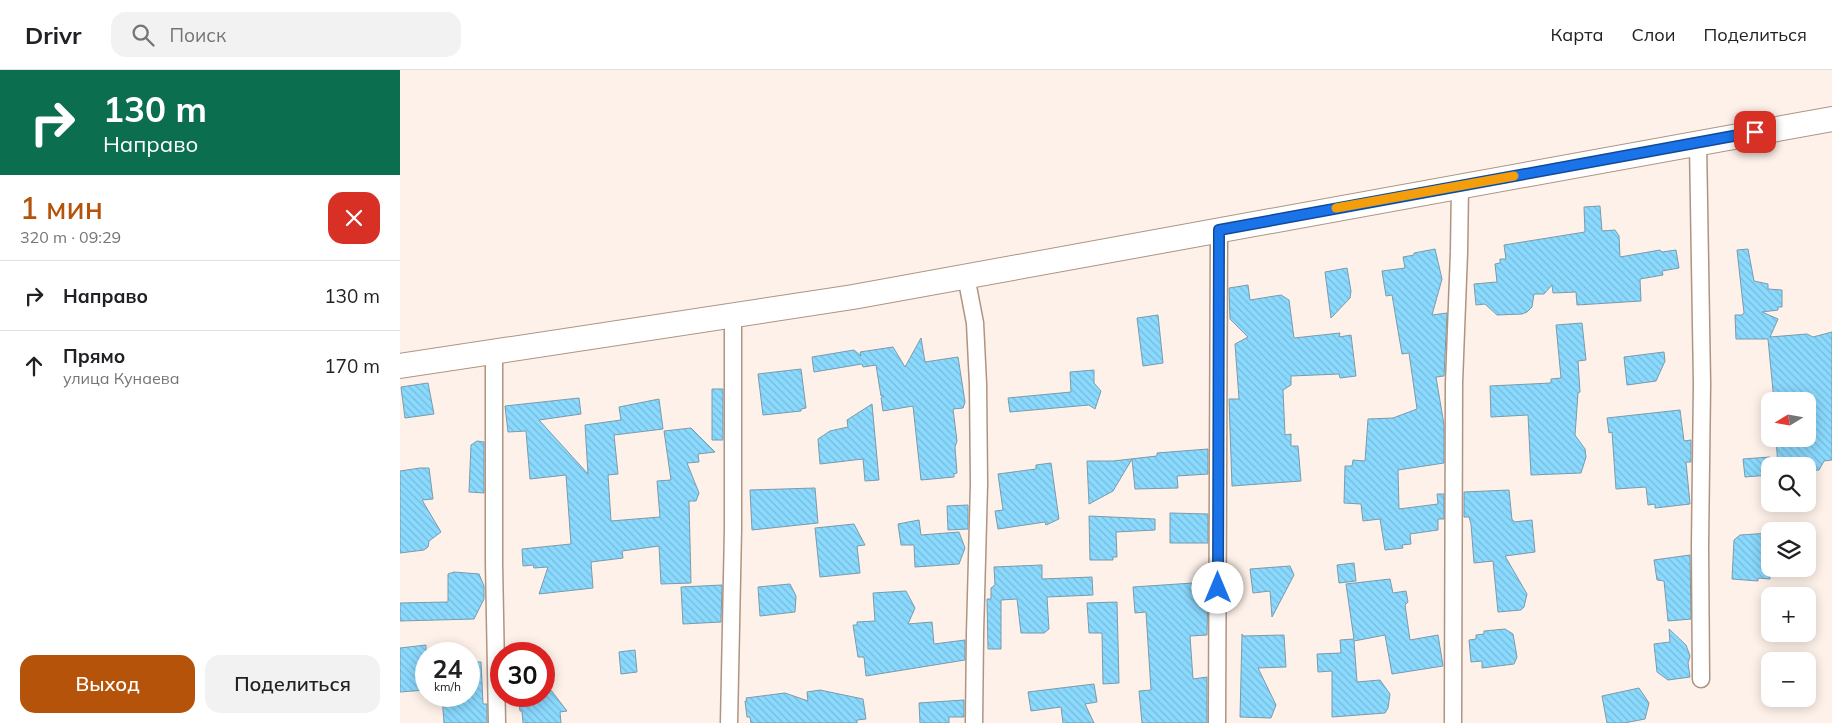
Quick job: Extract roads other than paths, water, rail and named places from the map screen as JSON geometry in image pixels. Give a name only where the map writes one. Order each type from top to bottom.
[{"type":"main road","points":[[400,366],[733,317],[1832,119]]},
{"type":"street","points":[[1698,142],[1702,384],[1701,679]]},
{"type":"street","points":[[1453,723],[1454,383],[1460,186]]},
{"type":"street","points":[[1217,723],[1219,230]]},
{"type":"street","points":[[966,276],[975,323],[978,384],[979,484],[974,723]]},
{"type":"street","points":[[729,723],[733,529],[733,317]]},
{"type":"street","points":[[494,352],[494,563],[497,723]]}]
